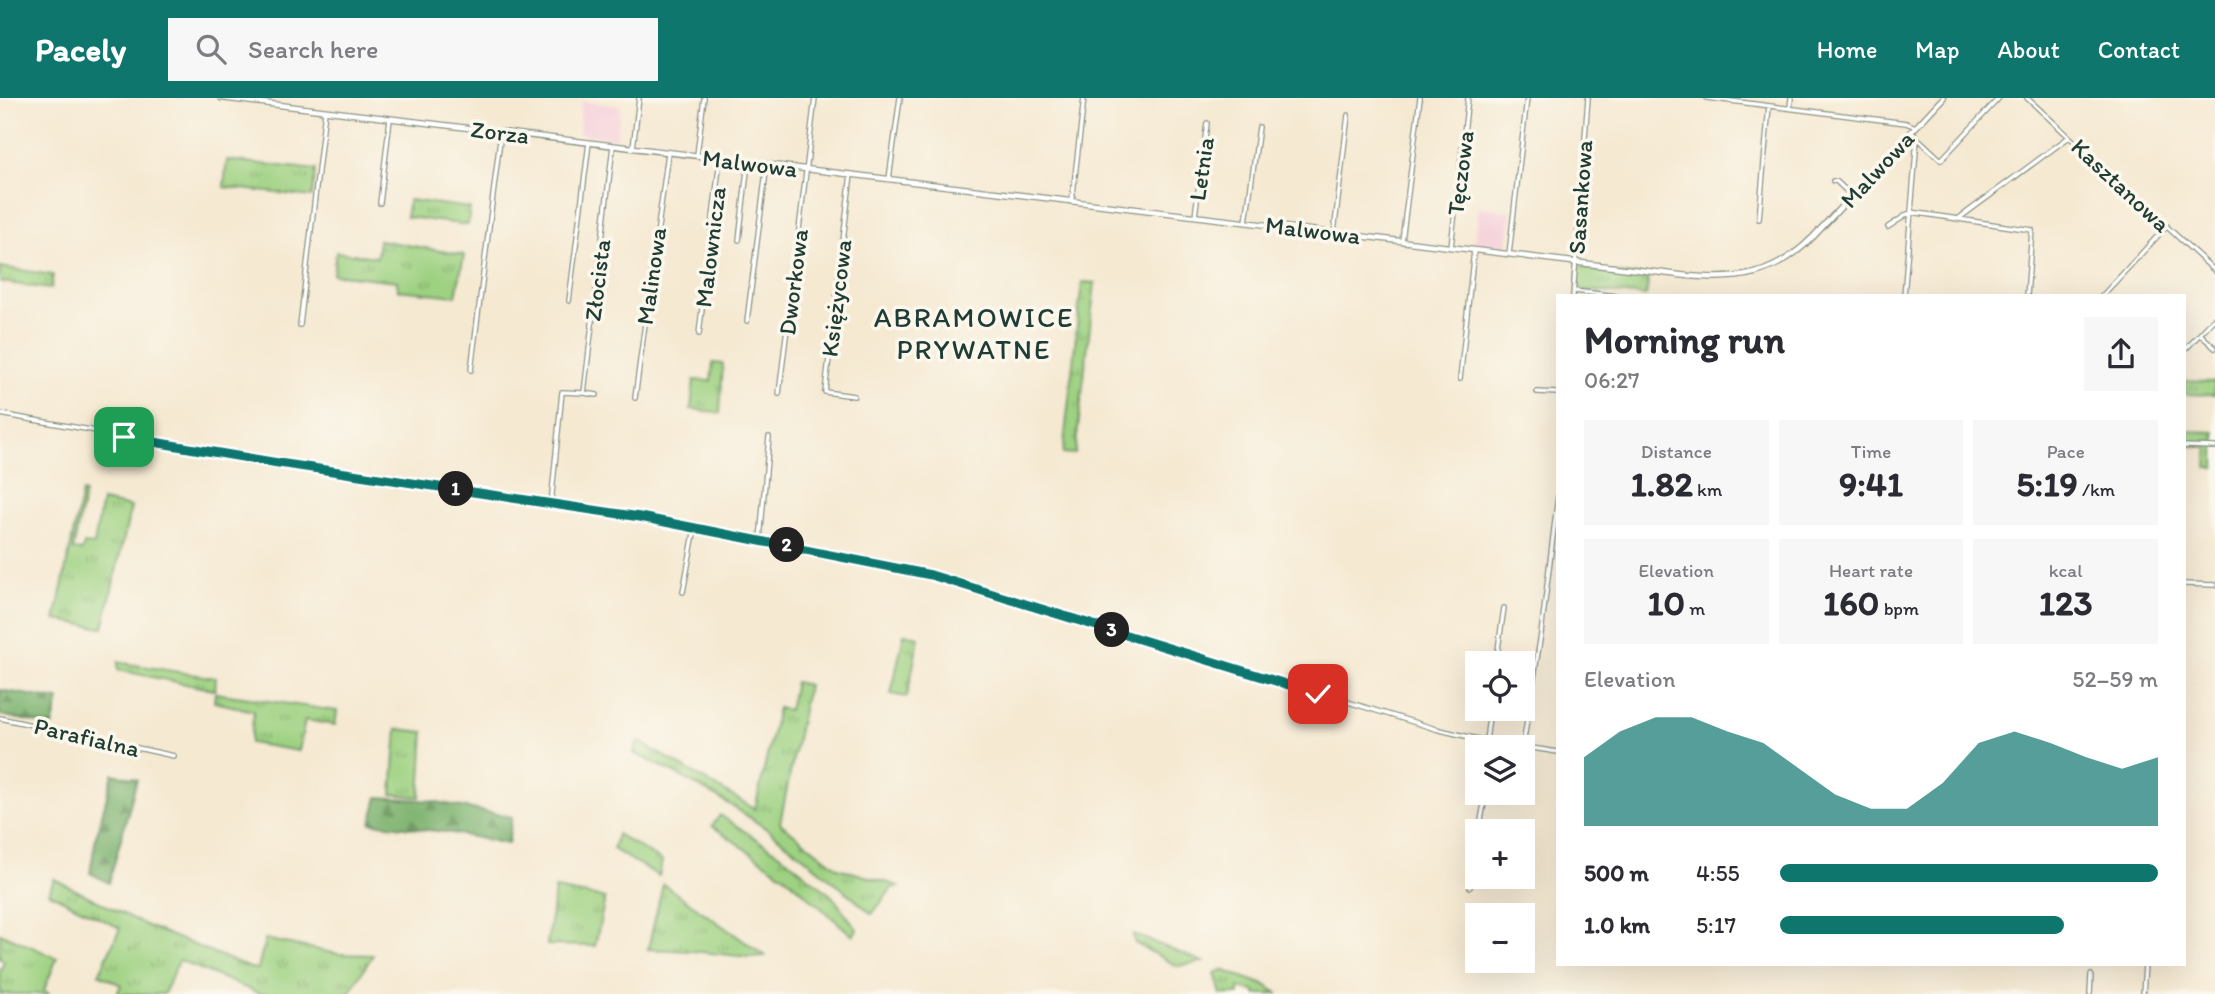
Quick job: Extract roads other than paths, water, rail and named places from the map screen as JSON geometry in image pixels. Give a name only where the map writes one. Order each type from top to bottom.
[{"type":"street","name":"Zorza","points":[[220,98],[613,146]]},
{"type":"street","points":[[633,148],[639,98]]},
{"type":"street","points":[[696,156],[704,98]]},
{"type":"street","name":"Dworkowa","points":[[779,394],[815,98]]},
{"type":"street","points":[[889,179],[900,98]]},
{"type":"street","points":[[1072,202],[1084,98]]},
{"type":"street","points":[[1402,241],[1420,98]]},
{"type":"street","name":"Tęczowa","points":[[1451,247],[1468,98]]},
{"type":"street","points":[[1509,254],[1527,98]]},
{"type":"street","name":"Sasankowa","points":[[1574,293],[1588,98]]},
{"type":"street","points":[[1707,98],[1906,123],[1917,139],[1941,160],[1999,98]]},
{"type":"street","points":[[1790,108],[1791,98]]},
{"type":"street","name":"Malwowa","points":[[613,146],[1698,277],[1751,275],[1769,270],[1790,257],[1813,237],[1943,98]]},
{"type":"street","name":"Kasztanowa","points":[[2027,98],[2215,271]]},
{"type":"street","points":[[1759,219],[1769,106]]},
{"type":"street","points":[[300,325],[325,111]]},
{"type":"street","points":[[1334,233],[1348,115]]},
{"type":"street","points":[[380,203],[390,119]]},
{"type":"street","name":"Letnia","points":[[1195,216],[1207,123]]},
{"type":"street","points":[[1247,222],[1259,127]]},
{"type":"street","points":[[471,370],[501,132]]},
{"type":"street","points":[[1958,219],[2069,137]]},
{"type":"street","points":[[1904,294],[1917,139]]},
{"type":"street","points":[[569,301],[589,143]]},
{"type":"street","name":"Złocista","points":[[583,393],[613,146]]},
{"type":"street","name":"Malinowa","points":[[635,398],[668,153]]},
{"type":"street","name":"Malownicza","points":[[699,334],[720,159]]},
{"type":"street","points":[[739,240],[748,162]]},
{"type":"street","points":[[747,321],[767,164]]},
{"type":"street","name":"Księżycowa","points":[[851,174],[825,392],[854,396]]},
{"type":"street","points":[[1832,181],[1836,181],[1852,196]]},
{"type":"street","points":[[1888,227],[1911,212],[2032,230],[2027,294]]},
{"type":"street","points":[[2104,294],[2166,226]]},
{"type":"street","points":[[1460,379],[1474,250]]},
{"type":"street","points":[[2186,349],[2215,317]]},
{"type":"street","points":[[2200,334],[2215,348]]},
{"type":"street","points":[[550,503],[562,392],[597,395]]},
{"type":"street","points":[[1537,392],[1556,393]]},
{"type":"street","points":[[0,414],[272,462],[550,503],[695,528],[957,581],[1413,723],[1465,736]]},
{"type":"street","points":[[760,540],[769,437]]},
{"type":"street","points":[[2186,446],[2215,447]]},
{"type":"street","points":[[1525,735],[1556,527]]},
{"type":"street","points":[[682,592],[695,528]]},
{"type":"street","points":[[2186,584],[2215,585]]},
{"type":"street","points":[[1498,651],[1504,608]]},
{"type":"street","name":"Parafialna","points":[[0,718],[174,757]]},
{"type":"street","points":[[1535,749],[1556,752]]},
{"type":"street","points":[[2143,994],[2145,966]]},
{"type":"street","points":[[2090,994],[2091,975]]},
{"type":"district","name":"ABRAMOWICE PRYWATNE","points":[[974,333]]}]
